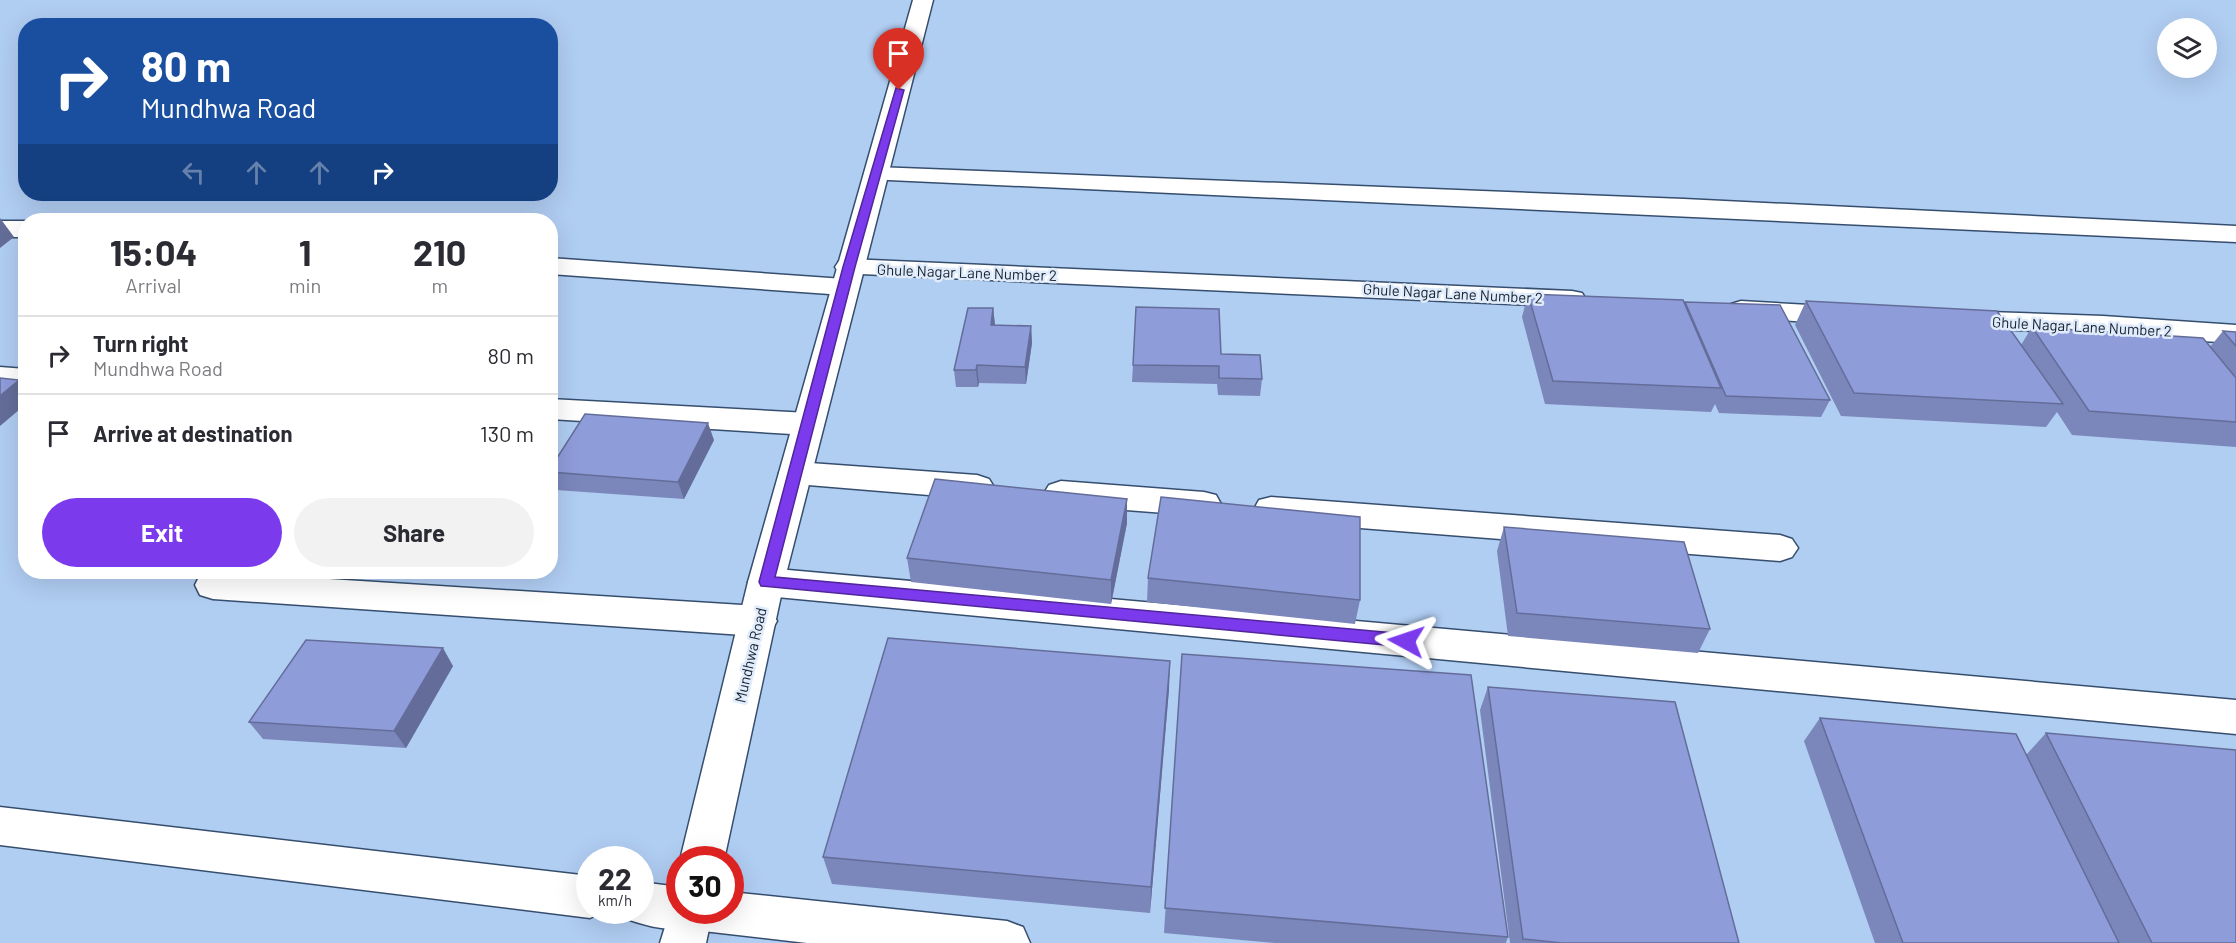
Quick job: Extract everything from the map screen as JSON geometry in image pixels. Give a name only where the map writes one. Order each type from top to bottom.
[{"type":"street","name":"Mundhwa Road","points":[[705,846],[766,582],[923,0]]},
{"type":"street","points":[[876,174],[1684,207],[2236,234]]},
{"type":"street","points":[[0,229],[18,229]]},
{"type":"street","name":"Ghule Nagar Lane Number 2","points":[[558,266],[1600,301]]},
{"type":"street","points":[[1718,309],[1869,317]]},
{"type":"street","name":"Ghule Nagar Lane Number 2","points":[[1928,319],[2103,325],[2236,334]]},
{"type":"street","points":[[0,378],[18,379]]},
{"type":"street","points":[[558,409],[808,424]]},
{"type":"street","points":[[796,473],[1780,548]]},
{"type":"street","points":[[766,582],[2236,717]]},
{"type":"street","points":[[213,585],[758,621]]},
{"type":"street","points":[[0,826],[576,895]]},
{"type":"street","points":[[744,914],[1007,943]]},
{"type":"street","points":[[683,943],[688,924]]},
{"type":"building","points":[[1528,294],[1683,300],[1721,388],[1553,381]]},
{"type":"building","points":[[1806,301],[1997,311],[2063,404],[1854,393]]},
{"type":"building","points":[[1685,302],[1780,305],[1830,400],[1726,396]]},
{"type":"building","points":[[1136,307],[1219,309],[1221,354],[1260,355],[1262,379],[1219,378],[1219,366],[1133,365]]},
{"type":"building","points":[[968,308],[993,308],[991,325],[1031,326],[1025,367],[977,365],[976,370],[954,370]]},
{"type":"building","points":[[2032,327],[2203,338],[2236,378],[2236,422],[2089,411]]},
{"type":"building","points":[[2223,331],[2236,332],[2236,346]]},
{"type":"building","points":[[0,378],[18,380],[18,381],[0,396]]},
{"type":"building","points":[[585,414],[708,423],[678,482],[558,473],[558,456]]},
{"type":"building","points":[[935,479],[1127,499],[1111,580],[907,558]]},
{"type":"building","points":[[1161,497],[1360,517],[1360,600],[1148,578]]},
{"type":"building","points":[[1504,527],[1684,542],[1710,629],[1517,613]]},
{"type":"building","points":[[888,638],[1170,661],[1151,887],[823,857]]},
{"type":"building","points":[[306,640],[443,648],[394,731],[249,722]]},
{"type":"building","points":[[1182,654],[1471,675],[1508,937],[1165,908]]},
{"type":"building","points":[[1488,687],[1675,702],[1739,943],[1562,943],[1523,939]]},
{"type":"building","points":[[1820,718],[2016,734],[2119,943],[1903,943]]},
{"type":"building","points":[[2046,733],[2236,750],[2236,943],[2152,943]]},
{"type":"route","points":[[899,90],[849,267],[766,582],[1406,641]]}]
